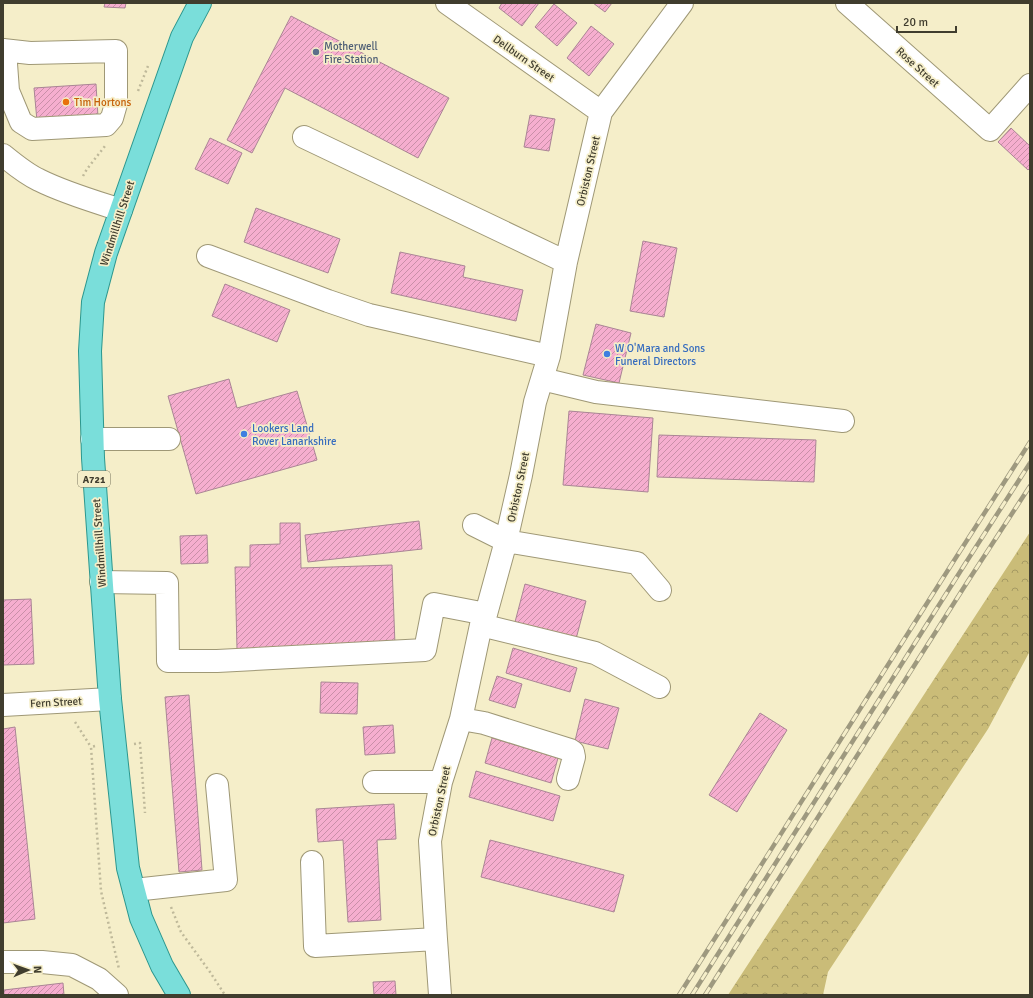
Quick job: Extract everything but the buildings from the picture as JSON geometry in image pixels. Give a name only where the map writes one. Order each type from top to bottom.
[{"type":"main road","name":"Windmillhill Street","points":[[179,995],[162,966],[141,918],[128,868],[110,699],[101,582],[92,439],[90,351],[93,302],[106,253],[182,37],[200,3]]},
{"type":"street","name":"Dellburn Street","points":[[447,3],[601,112]]},
{"type":"street","name":"Orbiston Street","points":[[440,995],[430,841],[441,782],[461,719],[483,620],[506,541],[521,475],[535,402],[549,356],[566,262],[601,112],[682,3]]},
{"type":"street","name":"Rose Street","points":[[847,3],[990,130],[1030,84]]},
{"type":"street","points":[[4,50],[30,52],[116,51],[116,104],[112,118],[106,125],[32,129],[21,122],[8,91],[4,50]]},
{"type":"street","points":[[304,137],[566,262]]},
{"type":"street","points":[[3,155],[13,164],[38,180],[70,193],[121,210]]},
{"type":"street","points":[[208,256],[328,301],[369,314],[549,356]]},
{"type":"street","points":[[542,379],[596,392],[843,421]]},
{"type":"street","points":[[92,439],[168,439]]},
{"type":"street","points":[[474,525],[506,541],[637,563],[660,590]]},
{"type":"street","points":[[101,582],[167,583],[168,662],[217,661],[425,650],[434,604],[595,653],[659,687]]},
{"type":"street","name":"Fern Street","points":[[3,705],[110,699]]},
{"type":"street","points":[[461,719],[484,723],[570,750],[573,752],[574,757],[568,779]]},
{"type":"street","points":[[374,782],[441,782]]},
{"type":"street","points":[[134,890],[226,880],[217,785]]},
{"type":"street","points":[[312,862],[315,946],[436,939]]},
{"type":"street","points":[[3,962],[42,962],[72,965],[99,979],[117,995]]},
{"type":"path","points":[[71,702],[75,722],[91,747],[101,891],[119,971]]},
{"type":"path","points":[[91,747],[115,746]]},
{"type":"green space","points":[[1030,532],[1030,651],[988,729],[828,972],[823,995],[728,995]]},
{"type":"railway","points":[[679,995],[1030,442]]},
{"type":"railway","points":[[692,995],[1030,463]]},
{"type":"railway","points":[[705,995],[1030,486]]},
{"type":"place","name":"Motherwell Fire Station","points":[[316,52]]},
{"type":"place","name":"Tim Hortons","points":[[66,102]]},
{"type":"place","name":"W O'Mara and Sons Funeral Directors","points":[[607,354]]},
{"type":"place","name":"Lookers Land Rover Lanarkshire","points":[[244,434]]}]
